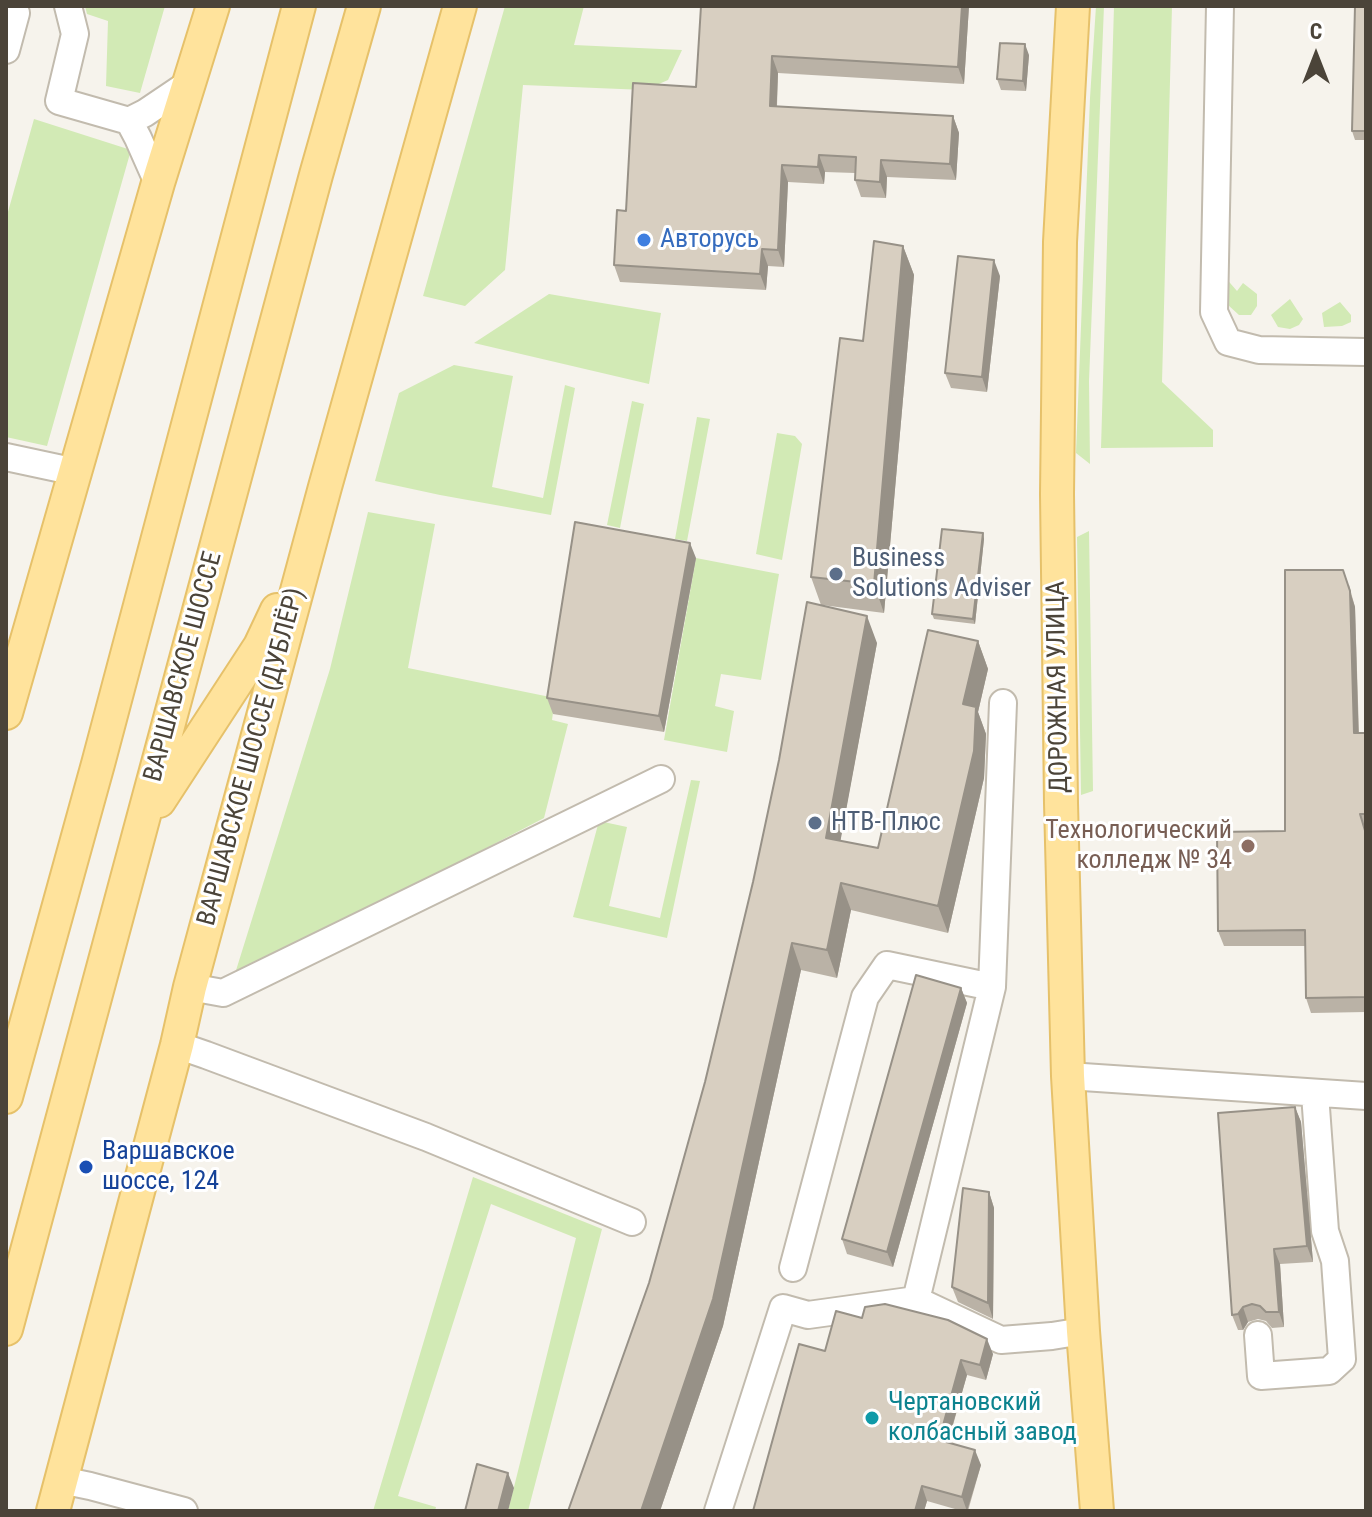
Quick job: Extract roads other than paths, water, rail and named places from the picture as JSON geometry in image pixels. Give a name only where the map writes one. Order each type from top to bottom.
[{"type":"main road","points":[[6,713],[158,183],[213,6]]},
{"type":"main road","points":[[280,79],[283,6]]},
{"type":"main road","points":[[6,1097],[98,764],[299,6]]},
{"type":"main road","name":"ВАРШАВСКОЕ ШОССЕ","points":[[6,1329],[364,6]]},
{"type":"main road","name":"ВАРШАВСКОЕ ШОССЕ (ДУБЛЁР)","points":[[53,1511],[325,487],[460,6]]},
{"type":"main road","name":"ДОРОЖНАЯ УЛИЦА","points":[[1073,6],[1060,242],[1057,494],[1061,803],[1068,1076],[1097,1511]]},
{"type":"main road","points":[[142,828],[260,646],[287,590],[325,487]]},
{"type":"lane","points":[[68,6],[75,34],[59,101],[129,121],[188,84]]},
{"type":"lane","points":[[1220,6],[1214,312],[1228,342],[1238,345],[1259,350],[1366,352]]},
{"type":"lane","points":[[6,10],[16,13],[6,50]]},
{"type":"lane","points":[[129,121],[158,183]]},
{"type":"lane","points":[[6,457],[76,472]]},
{"type":"lane","points":[[916,1300],[992,987],[1003,703]]},
{"type":"lane","points":[[190,987],[223,993],[661,779]]},
{"type":"lane","points":[[793,1268],[865,997],[887,965],[992,987]]},
{"type":"lane","points":[[177,1045],[426,1137],[632,1222]]},
{"type":"lane","points":[[1068,1076],[1366,1096]]},
{"type":"lane","points":[[1258,1335],[1261,1376],[1329,1371],[1342,1359],[1335,1261],[1325,1231],[1315,1094]]},
{"type":"lane","points":[[718,1511],[783,1308],[808,1315],[916,1300],[1001,1340],[1083,1331]]},
{"type":"lane","points":[[61,1480],[184,1511]]},
{"type":"place","name":"Авторусь","points":[[644,240]]},
{"type":"place","name":"Business Solutions Adviser","points":[[836,574]]},
{"type":"place","name":"НТВ-Плюс","points":[[815,823]]},
{"type":"place","name":"Технологический колледж № 34","points":[[1248,846]]},
{"type":"place","name":"Варшавское шоссе, 124","points":[[86,1167]]},
{"type":"place","name":"Чертановский колбасный завод","points":[[872,1418]]}]
